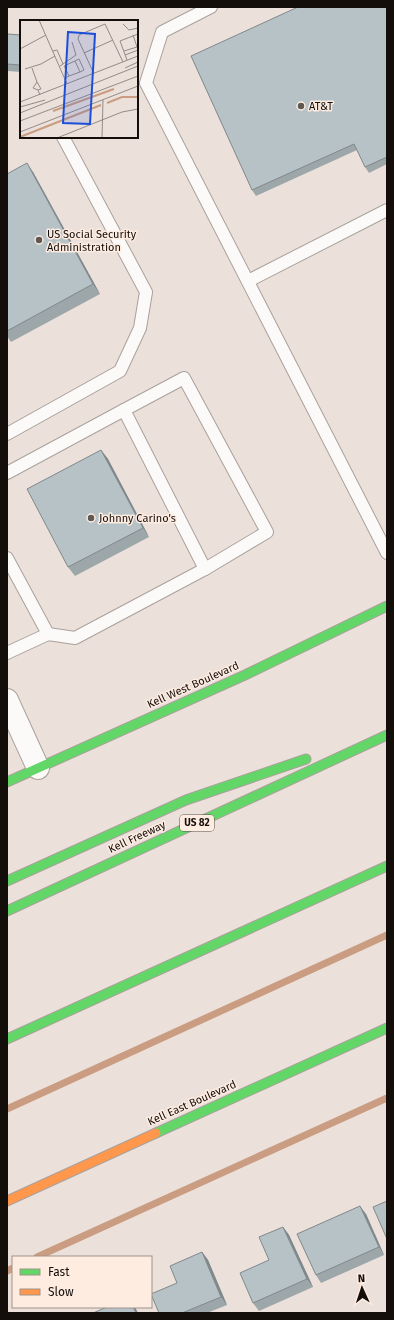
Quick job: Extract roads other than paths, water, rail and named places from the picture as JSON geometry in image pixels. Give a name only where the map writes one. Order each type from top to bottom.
[{"type":"main road","name":"Kell West Boulevard","points":[[7,782],[245,675],[387,606]]},
{"type":"main road","points":[[335,749],[387,732]]},
{"type":"main road","name":"Kell Freeway","points":[[7,911],[387,735]]},
{"type":"main road","points":[[7,881],[186,800],[312,757]]},
{"type":"main road","points":[[7,1039],[387,866]]},
{"type":"main road","name":"Kell East Boulevard","points":[[7,1201],[387,1028]]},
{"type":"street","points":[[7,700],[38,768]]},
{"type":"lane","points":[[211,7],[162,32],[146,83],[387,553]]},
{"type":"lane","points":[[7,434],[120,371],[140,328],[146,292],[64,138]]},
{"type":"lane","points":[[248,281],[387,210]]},
{"type":"lane","points":[[7,473],[184,378],[267,532],[205,569],[75,638],[48,634],[7,653]]},
{"type":"lane","points":[[124,410],[205,569]]},
{"type":"lane","points":[[7,558],[48,634]]},
{"type":"waterway","points":[[7,1109],[387,935]]},
{"type":"waterway","points":[[39,1256],[387,1098]]},
{"type":"waterway","points":[[7,1271],[12,1268]]},
{"type":"place","name":"AT&T","points":[[301,106]]},
{"type":"place","name":"US Social Security Administration","points":[[39,240]]},
{"type":"place","name":"Johnny Carino's","points":[[91,518]]}]
